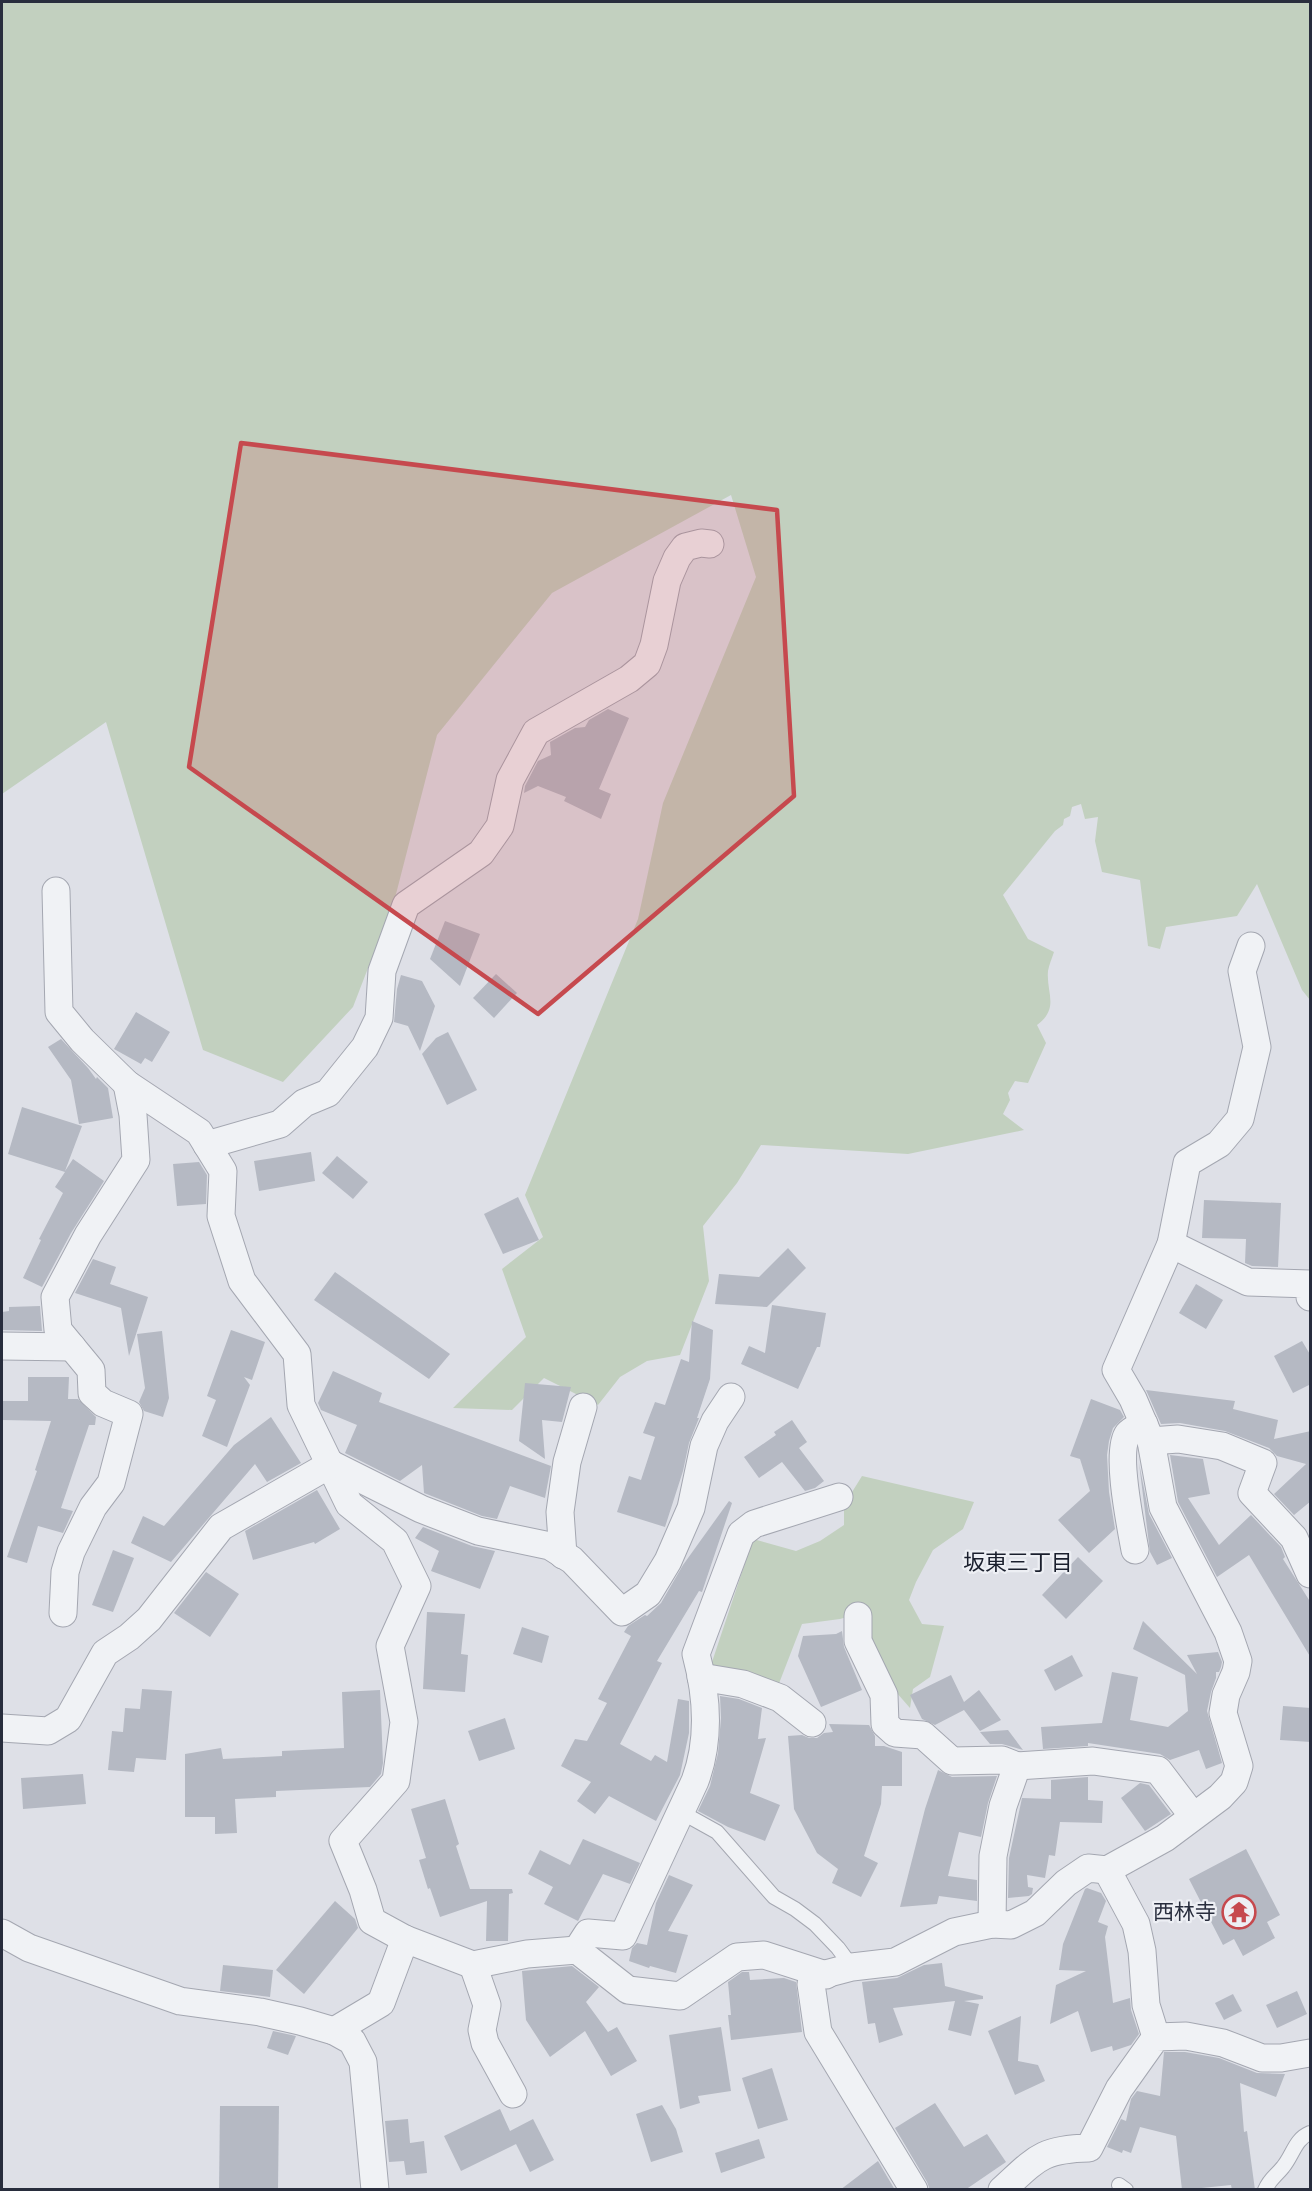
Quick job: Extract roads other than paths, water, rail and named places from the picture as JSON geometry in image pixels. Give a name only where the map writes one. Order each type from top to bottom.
[{"type":"street","points":[[207,1145],[280,1124],[304,1103],[328,1093],[365,1047],[379,1018],[382,971],[406,905],[480,854],[500,826],[510,780],[536,732],[629,679],[647,664],[654,645],[667,581],[677,558],[685,547],[701,543],[710,544]]},
{"type":"street","points":[[56,891],[59,1012],[82,1040],[127,1084],[199,1132],[223,1171],[221,1216],[242,1281],[297,1354],[301,1405],[349,1504],[394,1541],[417,1586],[390,1646],[404,1722],[396,1781],[343,1841],[363,1890],[372,1921],[405,1939],[473,1965],[527,1954],[577,1950],[628,1990],[680,1996],[736,1958],[764,1954],[826,1975]]},
{"type":"street","points":[[914,2190],[818,2032],[811,1984],[814,1977],[852,1967],[895,1962],[954,1932],[992,1924],[1011,1924],[1035,1913],[1066,1883],[1088,1868],[1107,1870],[1165,1838],[1221,1797],[1234,1782],[1239,1766],[1223,1713],[1226,1695],[1238,1661],[1228,1632],[1210,1594],[1163,1508],[1147,1433],[1133,1399],[1116,1370],[1171,1244],[1187,1163],[1219,1144],[1240,1119],[1257,1047],[1242,971],[1251,946]]},
{"type":"street","points":[[63,1613],[65,1572],[71,1552],[93,1507],[111,1483],[129,1414],[103,1403],[92,1393],[91,1370],[58,1330],[55,1297],[88,1235],[136,1160],[133,1115],[127,1084]]},
{"type":"street","points":[[1171,1244],[1248,1282],[1310,1284],[1311,1297]]},
{"type":"street","points":[[2,1346],[72,1347]]},
{"type":"street","points":[[331,1464],[421,1509],[478,1531],[550,1546],[572,1560],[622,1612],[648,1594],[668,1561],[691,1508],[704,1446],[715,1421],[731,1397]]},
{"type":"street","points":[[563,1555],[560,1512],[567,1462],[583,1407]]},
{"type":"street","points":[[1135,1550],[1126,1502],[1125,1442],[1128,1434],[1147,1433],[1222,1446],[1263,1463],[1252,1493],[1294,1538],[1311,1574]]},
{"type":"street","points":[[2,1728],[48,1731],[68,1719],[105,1653],[129,1637],[149,1618],[216,1531],[265,1500],[331,1464]]},
{"type":"street","points":[[577,1950],[588,1933],[623,1936],[701,1764],[706,1715],[696,1654],[741,1534],[754,1524],[839,1497]]},
{"type":"street","points":[[858,1616],[858,1641],[884,1695],[885,1724],[896,1732],[923,1735],[952,1761],[1002,1760],[1017,1766],[1093,1761],[1158,1770],[1193,1816]]},
{"type":"street","points":[[701,1677],[742,1684],[780,1698],[812,1723]]},
{"type":"street","points":[[992,1924],[993,1856],[1003,1806],[1017,1766]]},
{"type":"street","points":[[1107,1870],[1136,1924],[1142,1951],[1146,2005],[1156,2037]]},
{"type":"street","points":[[2,1933],[29,1948],[180,2001],[300,2020],[334,2031],[352,2041],[363,2062],[375,2190]]},
{"type":"street","points":[[334,2031],[381,2003],[405,1939]]},
{"type":"street","points":[[473,1965],[487,2005],[482,2030],[484,2043],[513,2094]]},
{"type":"street","points":[[1156,2037],[1186,2036],[1223,2043],[1262,2058],[1281,2058],[1311,2053]]},
{"type":"street","points":[[1002,2190],[1040,2156],[1062,2148],[1089,2148],[1119,2089],[1156,2037]]},
{"type":"lane","points":[[681,1812],[717,1832],[774,1897],[815,1924],[852,1967]]},
{"type":"lane","points":[[1265,2190],[1269,2179],[1283,2167],[1293,2149],[1304,2136],[1311,2133]]},
{"type":"place","name":"西林寺","points":[[1239,1912]]},
{"type":"district","name":"坂東三丁目","points":[[1018,1562]]}]
